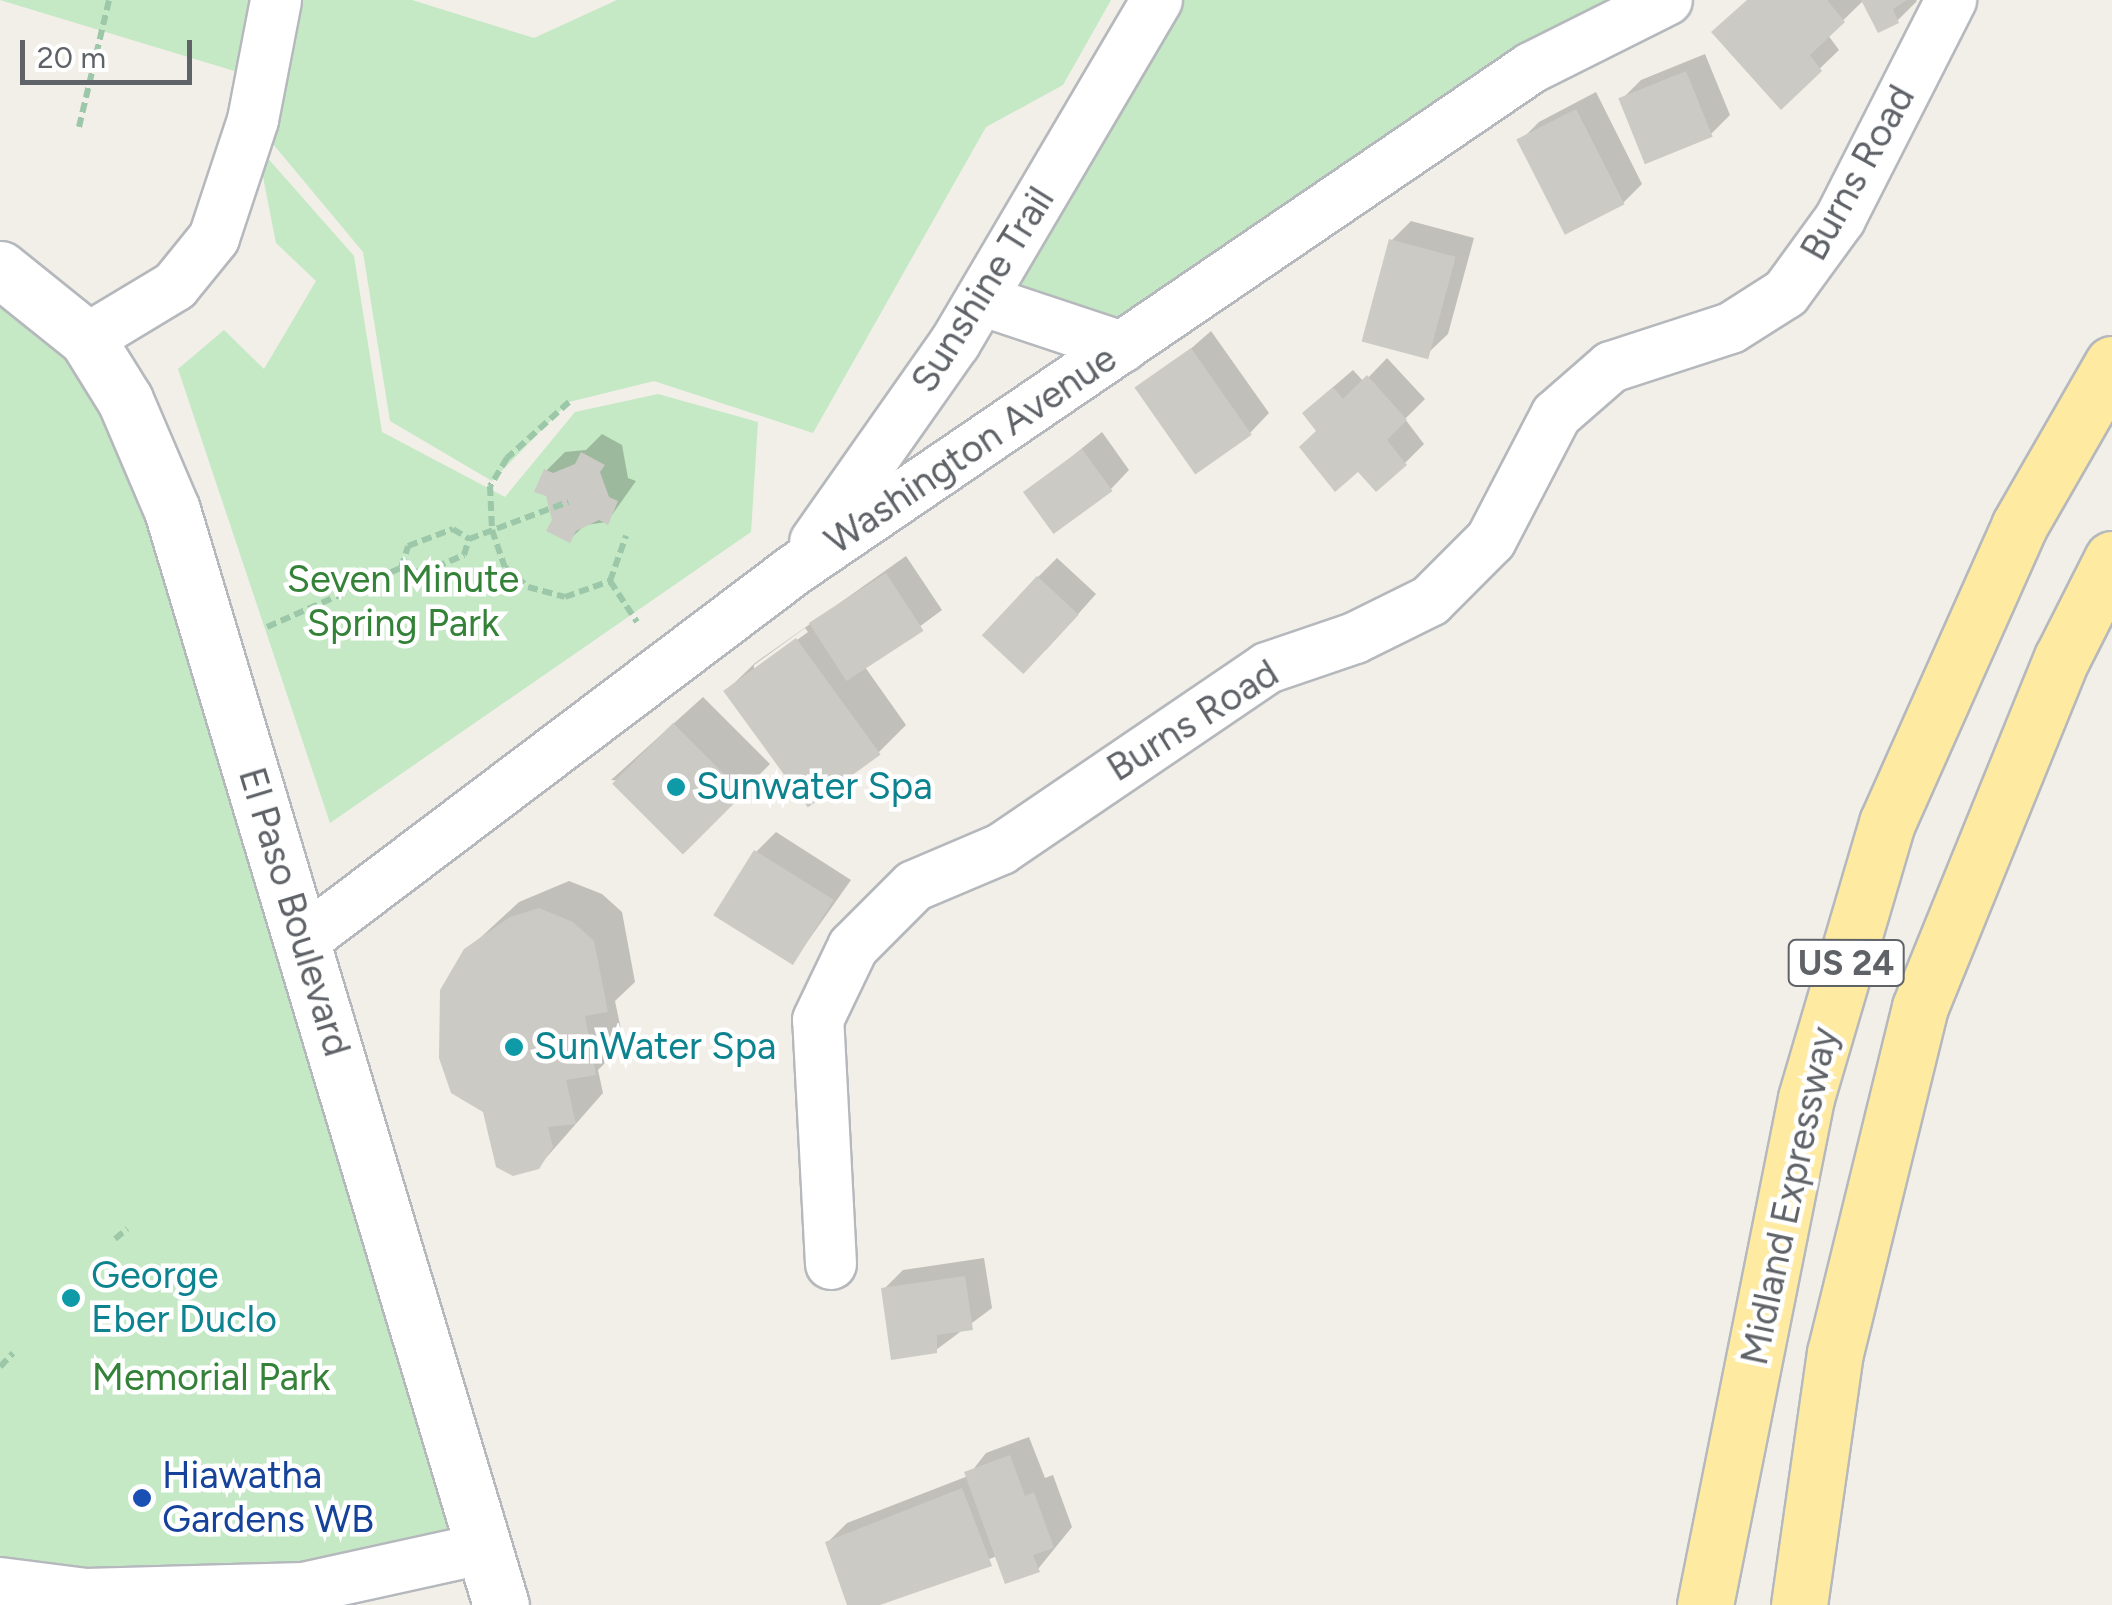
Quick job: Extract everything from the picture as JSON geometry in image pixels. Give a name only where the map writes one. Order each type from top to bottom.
[{"type":"highway","name":"Midland Expressway","points":[[1705,1605],[1806,1098],[1887,823],[2019,526],[2112,364]]},
{"type":"highway","name":"Midland Expressway","points":[[1799,1605],[1835,1353],[1920,1007],[2062,658],[2112,559]]},
{"type":"street","points":[[87,339],[175,286],[214,238],[253,120],[276,0]]},
{"type":"street","name":"Sunshine Trail","points":[[794,570],[981,300],[1158,0]]},
{"type":"street","name":"Washington Avenue","points":[[302,941],[794,570],[1531,68],[1666,0]]},
{"type":"street","name":"Burns Road","points":[[831,1264],[818,1020],[852,947],[914,886],[1001,849],[1267,668],[1356,638],[1430,602],[1492,540],[1556,415],[1611,367],[1731,328],[1786,293],[1840,219],[1952,0]]},
{"type":"street","name":"El Paso Boulevard","points":[[0,269],[87,339],[124,400],[172,510],[501,1605]]},
{"type":"street","points":[[981,300],[1122,347]]},
{"type":"street","points":[[0,1583],[86,1594],[304,1588],[482,1549]]},
{"type":"path","points":[[78,127],[108,0]]},
{"type":"path","points":[[569,402],[508,458],[492,481],[492,530],[504,567],[528,587],[565,597],[610,582],[626,536]]},
{"type":"path","points":[[401,568],[408,546],[453,529],[468,538],[568,502]]},
{"type":"path","points":[[252,632],[401,568],[422,572],[464,554],[468,538]]},
{"type":"path","points":[[115,1239],[127,1229]]},
{"type":"path","points":[[0,1368],[13,1353]]},
{"type":"green space","points":[[0,0],[253,0],[241,73]]},
{"type":"green space","points":[[276,0],[412,0],[534,38],[617,0],[1111,0],[1063,85],[986,127],[813,433],[654,381],[569,402],[492,481],[390,421],[363,252],[253,120]]},
{"type":"green space","points":[[1157,0],[1667,0],[1122,347],[981,300]]},
{"type":"green space","name":"Seven Minute Spring Park","points":[[257,146],[354,256],[382,432],[505,497],[575,412],[658,394],[758,422],[751,532],[330,823],[178,369],[224,330],[264,369],[316,281],[276,243]]},
{"type":"green space","name":"Memorial Park","points":[[0,269],[125,400],[482,1549],[377,1573],[0,1583]]},
{"type":"building","points":[[1747,0],[1827,0],[1845,22],[1810,55],[1822,71],[1781,110],[1711,32]]},
{"type":"building","points":[[1861,0],[1907,0],[1893,9],[1899,23],[1878,33]]},
{"type":"building","points":[[1686,71],[1713,137],[1645,164],[1618,98]]},
{"type":"building","points":[[1576,109],[1625,204],[1565,235],[1516,139]]},
{"type":"building","points":[[1389,239],[1456,257],[1428,359],[1362,341]]},
{"type":"building","points":[[1191,348],[1252,435],[1195,474],[1134,388]]},
{"type":"building","points":[[1367,375],[1407,420],[1387,440],[1407,465],[1376,492],[1358,472],[1335,492],[1299,447],[1316,431],[1302,413],[1333,387],[1343,399]]},
{"type":"building","points":[[1082,449],[1113,491],[1054,534],[1023,492]]},
{"type":"building","points":[[581,452],[605,465],[600,472],[609,497],[618,501],[608,525],[599,520],[576,531],[570,543],[546,531],[552,520],[546,496],[534,492],[544,469],[553,473],[575,464]]},
{"type":"building","points":[[886,573],[924,631],[846,681],[809,623]]},
{"type":"building","points":[[1037,576],[1079,615],[1023,674],[982,635]]},
{"type":"building","points":[[796,638],[881,754],[808,807],[723,691]]},
{"type":"building","name":"Sunwater Spa","points":[[673,723],[744,794],[683,855],[612,784]]},
{"type":"building","points":[[754,850],[834,900],[793,965],[713,915]]},
{"type":"building","name":"SunWater Spa","points":[[539,908],[573,922],[594,941],[608,1012],[585,1016],[596,1075],[566,1080],[576,1124],[548,1127],[553,1147],[539,1169],[513,1176],[496,1167],[483,1112],[451,1093],[439,1058],[440,990],[464,949],[510,917]]},
{"type":"building","points":[[965,1276],[973,1330],[937,1335],[937,1353],[891,1360],[881,1288]]},
{"type":"building","points":[[1010,1455],[1025,1496],[1034,1492],[1054,1548],[1033,1555],[1040,1572],[1005,1584],[964,1472]]},
{"type":"building","points":[[962,1488],[992,1566],[880,1605],[847,1605],[825,1542]]},
{"type":"place","name":"Sunwater Spa","points":[[676,787]]},
{"type":"place","name":"SunWater Spa","points":[[514,1047]]},
{"type":"place","name":"George Eber Duclo","points":[[71,1298]]},
{"type":"place","name":"Hiawatha Gardens WB","points":[[142,1498]]}]
